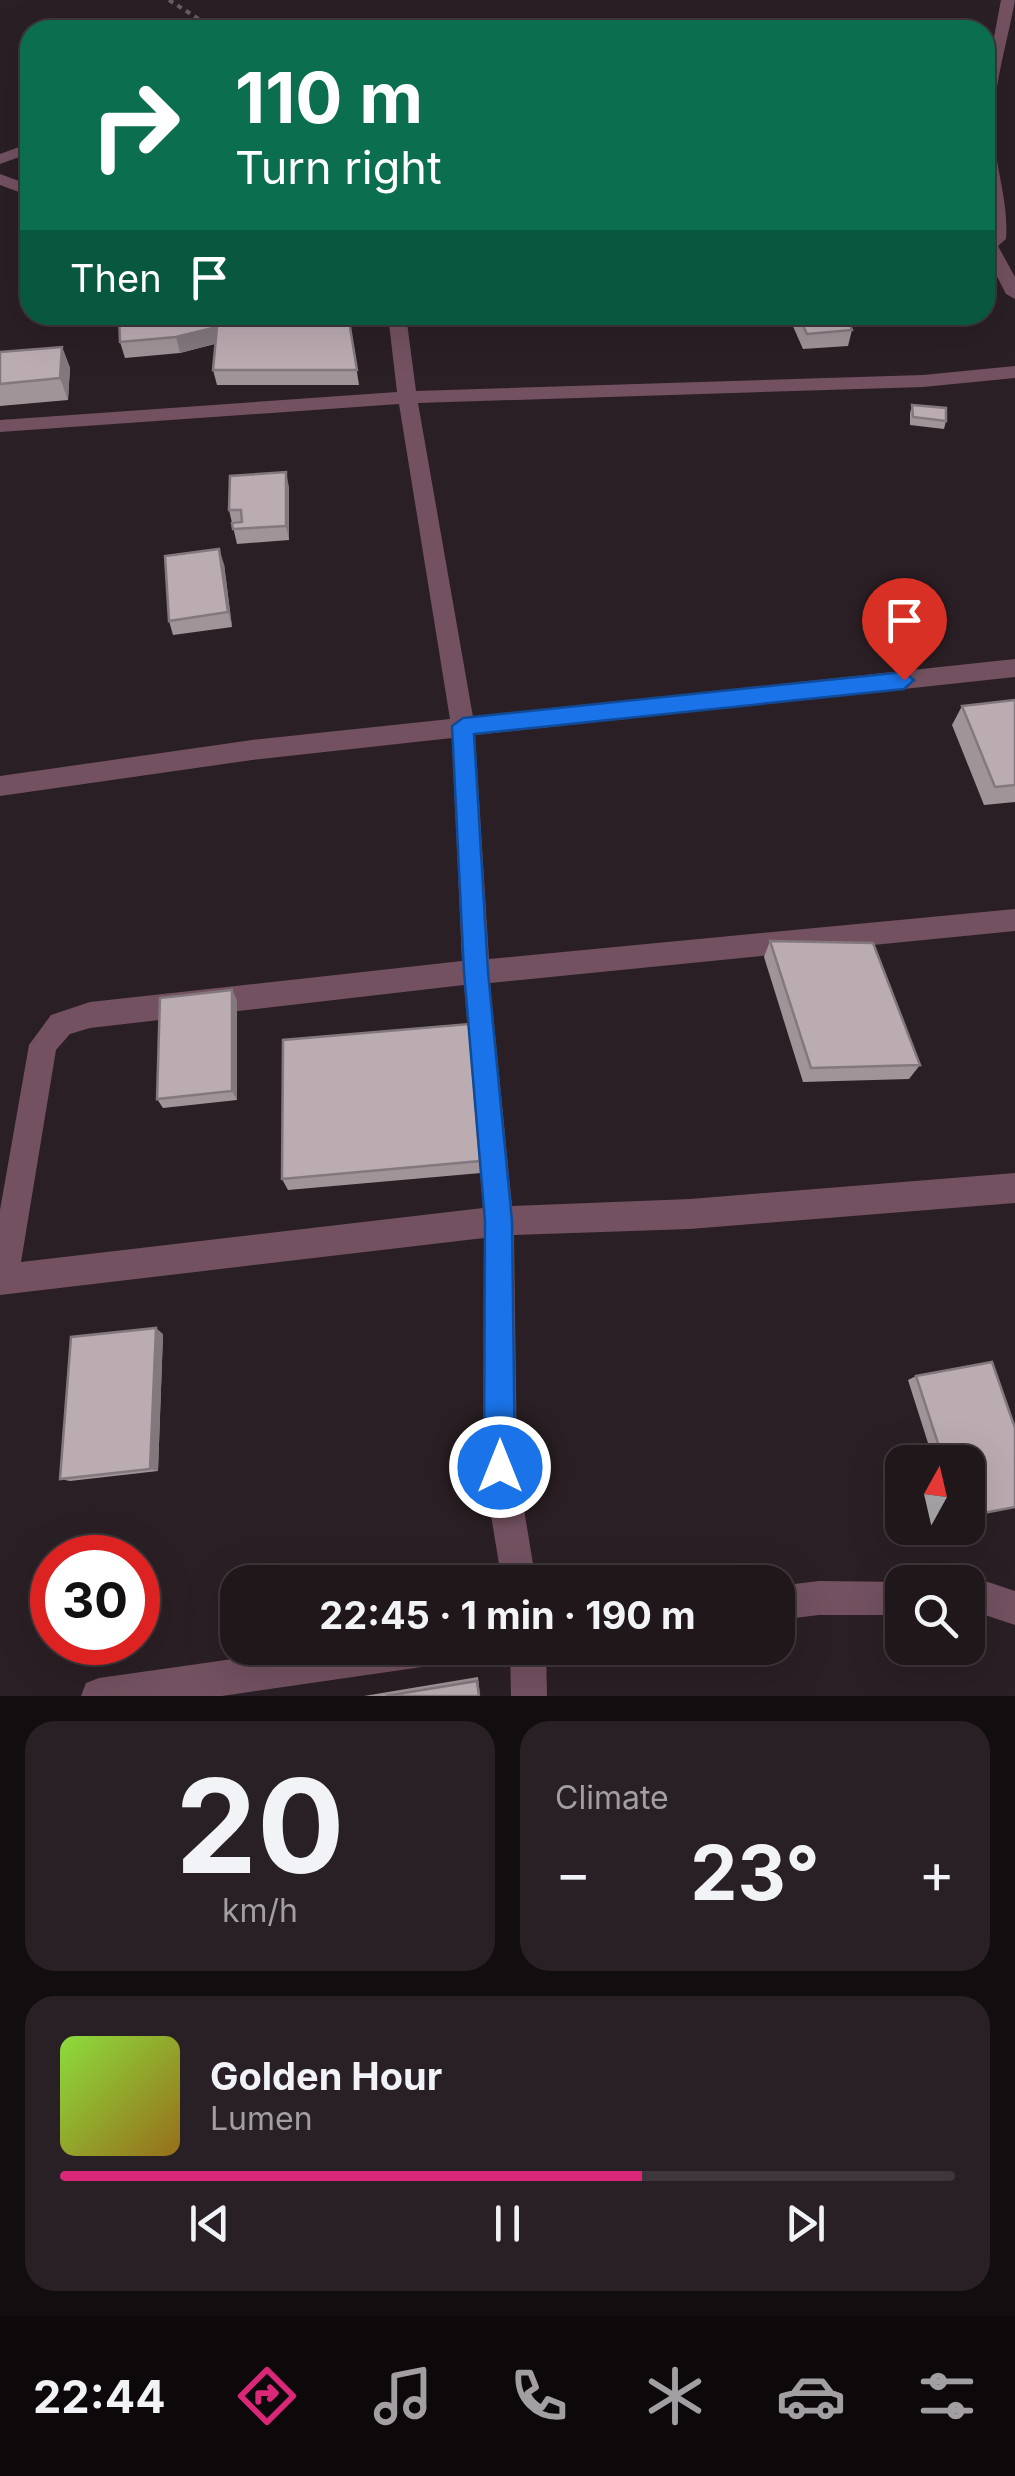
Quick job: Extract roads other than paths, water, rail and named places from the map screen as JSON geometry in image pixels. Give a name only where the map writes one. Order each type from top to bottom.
[{"type":"street","points":[[995,46],[1008,0]]},
{"type":"street","points":[[995,190],[1000,207],[995,240]]},
{"type":"street","points":[[995,258],[1015,294]]},
{"type":"street","points":[[398,325],[463,726],[476,972],[498,1221],[500,1467],[516,1565]]},
{"type":"street","points":[[0,426],[407,397],[923,381],[1015,372]]},
{"type":"street","points":[[0,786],[252,750],[1015,668]]},
{"type":"street","points":[[1015,920],[476,972],[90,1015],[61,1024],[43,1045],[1,1280],[498,1221],[690,1214],[1015,1188]]},
{"type":"street","points":[[795,1601],[885,1598]]},
{"type":"street","points":[[985,1599],[1015,1608]]},
{"type":"street","points":[[99,1696],[312,1665]]},
{"type":"street","points":[[529,1665],[530,1696]]}]
